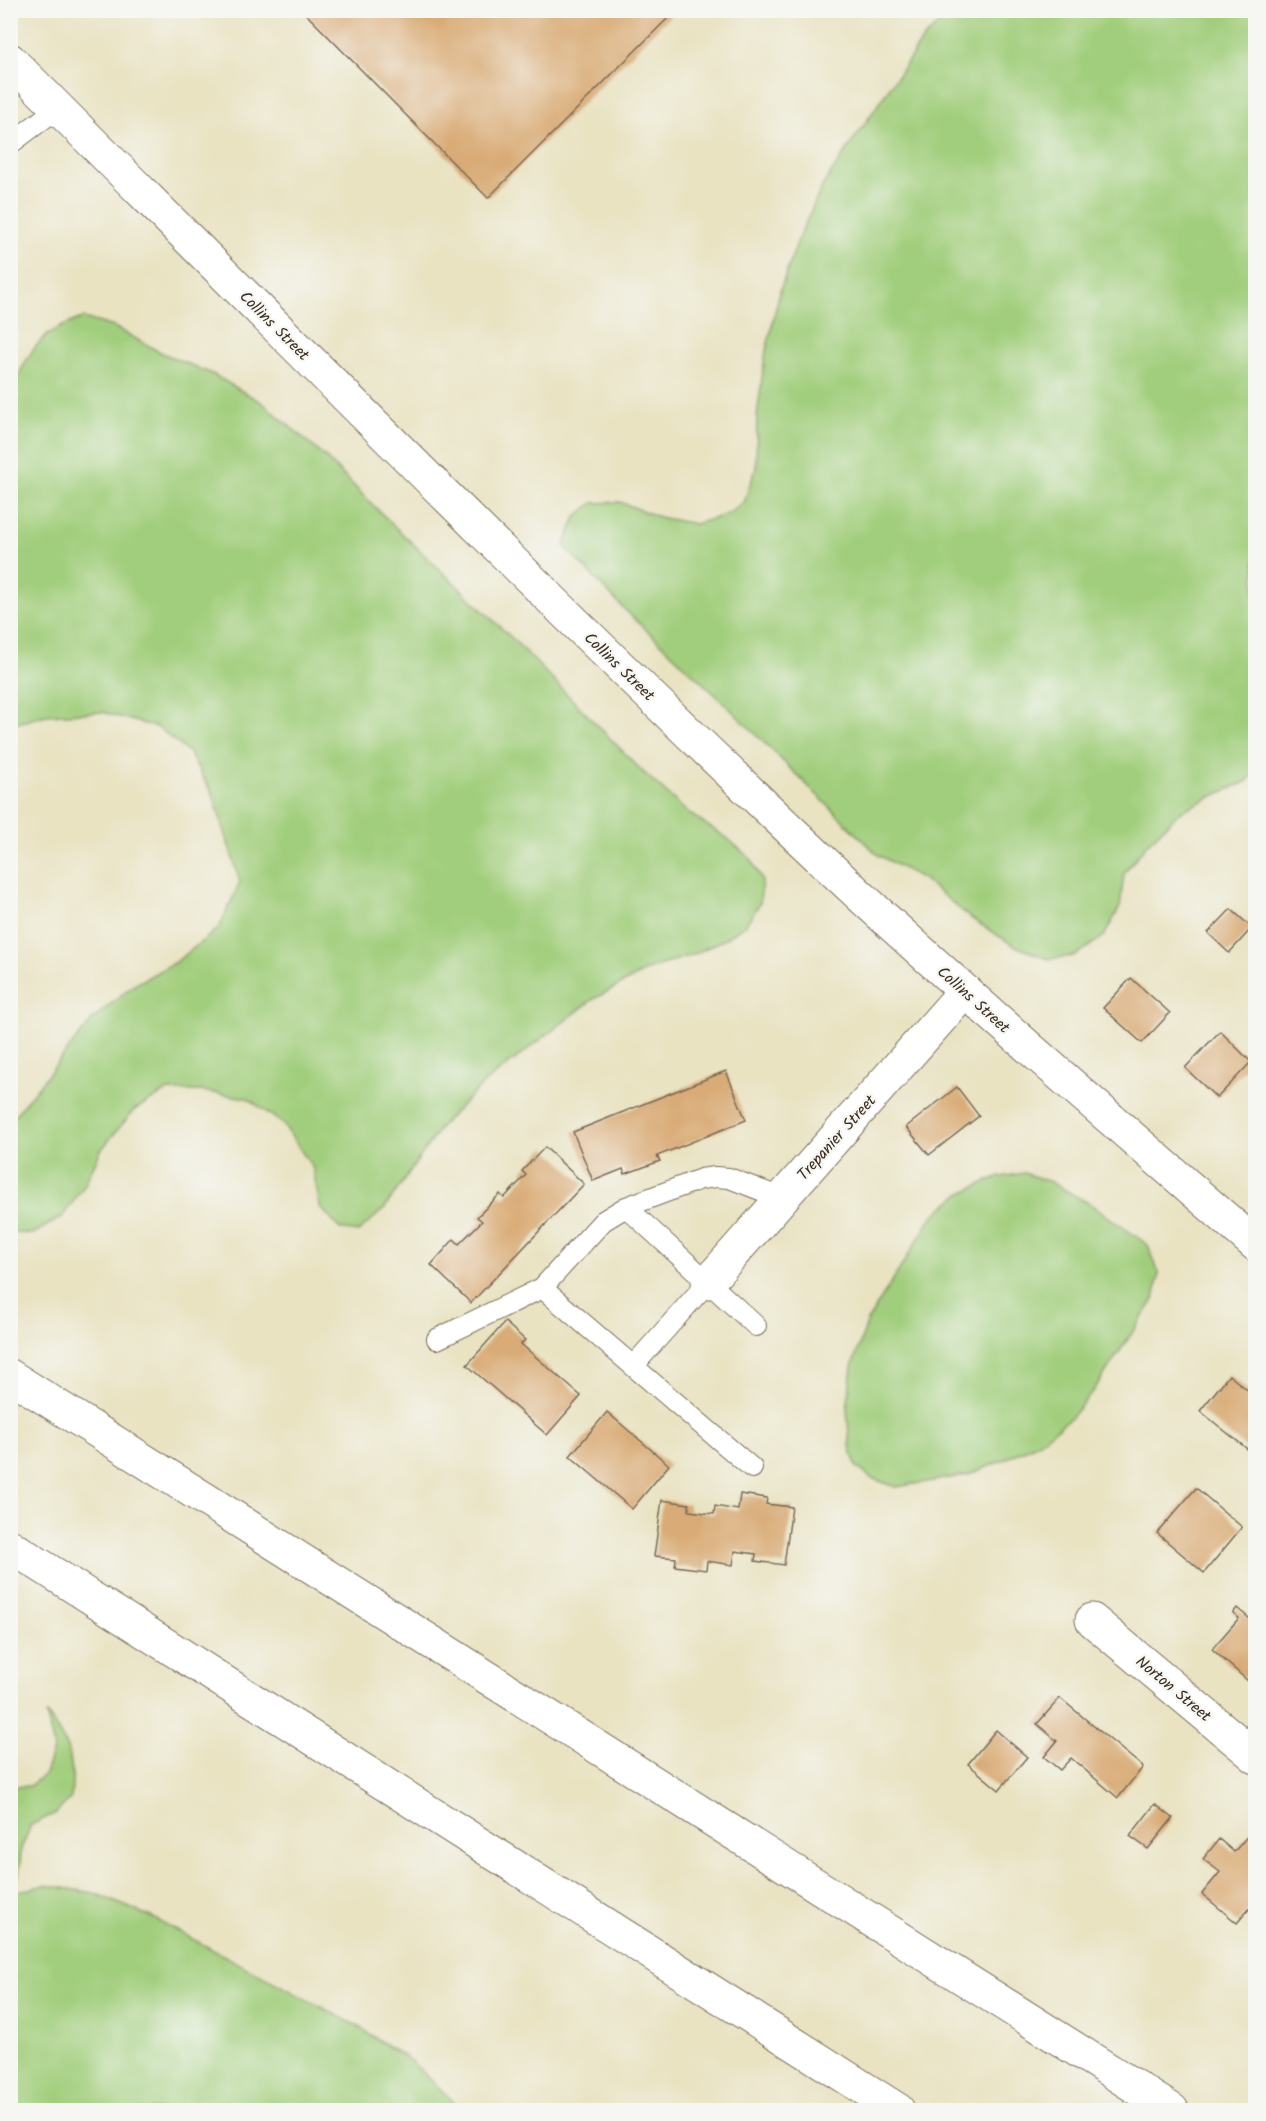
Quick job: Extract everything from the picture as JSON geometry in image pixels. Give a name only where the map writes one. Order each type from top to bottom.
[{"type":"main road","name":"Collins Street","points":[[10,60],[442,493],[823,861],[964,992],[1256,1245]]},
{"type":"main road","name":"Trepanier Street","points":[[708,1282],[964,992]]},
{"type":"main road","points":[[10,1376],[1172,2110]]},
{"type":"main road","points":[[10,1546],[898,2110]]},
{"type":"main road","name":"Norton Street","points":[[1092,1620],[1256,1757]]},
{"type":"lane","points":[[10,144],[58,108]]},
{"type":"lane","points":[[437,1339],[542,1288],[603,1221],[626,1207],[701,1179],[715,1177],[742,1182],[781,1198]]},
{"type":"lane","points":[[626,1207],[756,1326]]},
{"type":"lane","points":[[634,1365],[708,1282]]},
{"type":"lane","points":[[542,1288],[752,1468]]},
{"type":"green space","points":[[952,11],[1255,11],[1255,773],[1246,782],[1181,811],[1147,844],[1124,873],[1120,907],[1104,936],[1075,956],[1048,959],[1013,945],[972,919],[923,879],[878,855],[721,700],[625,610],[564,546],[576,517],[593,503],[620,502],[659,517],[695,524],[726,515],[744,502],[756,468],[757,416],[765,356],[780,291],[799,237],[823,185],[923,39]]},
{"type":"green space","points":[[83,318],[114,327],[160,352],[212,374],[263,403],[325,457],[515,641],[641,770],[688,813],[727,838],[751,859],[762,880],[760,903],[746,924],[723,940],[694,954],[649,969],[592,1000],[483,1084],[442,1125],[384,1209],[358,1232],[340,1229],[320,1207],[313,1168],[283,1124],[247,1098],[201,1091],[167,1091],[134,1110],[101,1150],[84,1186],[62,1217],[33,1234],[11,1232],[11,1120],[93,1019],[132,986],[177,961],[219,928],[240,882],[213,794],[189,753],[159,728],[102,712],[46,715],[11,725],[11,389],[31,352],[46,336]]},
{"type":"green space","points":[[1024,1173],[1051,1182],[1090,1204],[1148,1245],[1159,1273],[1154,1300],[1092,1393],[1071,1417],[1038,1443],[968,1475],[896,1487],[871,1478],[856,1466],[850,1446],[847,1409],[852,1367],[868,1320],[932,1217],[958,1195],[995,1178]]},
{"type":"green space","points":[[46,1713],[69,1752],[72,1773],[71,1798],[56,1813],[31,1825],[21,1849],[19,1874],[11,1890],[11,1787],[29,1786],[45,1774],[54,1747]]},
{"type":"green space","points":[[45,1885],[94,1893],[151,1917],[359,2027],[412,2062],[461,2110],[11,2110],[11,1893]]},
{"type":"building","points":[[302,10],[676,10],[488,198]]},
{"type":"building","points":[[1231,909],[1252,928],[1229,953],[1208,933]]},
{"type":"building","points":[[1131,978],[1170,1013],[1142,1043],[1103,1008]]},
{"type":"building","points":[[1220,1031],[1251,1062],[1217,1098],[1185,1068]]},
{"type":"building","points":[[726,1071],[746,1120],[657,1156],[660,1161],[625,1174],[623,1169],[593,1181],[573,1132]]},
{"type":"building","points":[[957,1087],[979,1116],[929,1155],[906,1127]]},
{"type":"building","points":[[545,1147],[584,1184],[471,1303],[431,1265],[454,1239],[459,1244],[482,1221],[477,1217],[500,1194],[504,1198],[526,1175],[522,1171]]},
{"type":"building","points":[[505,1322],[525,1340],[521,1344],[581,1396],[547,1435],[467,1365]]},
{"type":"building","points":[[1229,1375],[1256,1397],[1256,1456],[1200,1411]]},
{"type":"building","points":[[607,1412],[669,1465],[632,1509],[570,1456]]},
{"type":"building","points":[[1196,1488],[1242,1527],[1204,1573],[1157,1533]]},
{"type":"building","points":[[740,1494],[767,1498],[766,1504],[792,1507],[784,1565],[755,1561],[756,1554],[735,1551],[733,1565],[707,1561],[706,1570],[675,1566],[676,1558],[654,1556],[662,1500],[689,1504],[689,1511],[714,1514],[715,1506],[738,1510]]},
{"type":"building","points":[[1237,1608],[1256,1624],[1256,1674],[1249,1682],[1212,1649],[1239,1618],[1233,1613]]},
{"type":"building","points":[[1060,1698],[1143,1767],[1118,1798],[1071,1758],[1060,1770],[1044,1757],[1057,1741],[1037,1724]]},
{"type":"building","points":[[996,1730],[1027,1757],[999,1790],[968,1764]]},
{"type":"building","points":[[1155,1804],[1173,1818],[1148,1849],[1130,1836]]},
{"type":"building","points":[[1250,1833],[1256,1837],[1256,1901],[1237,1923],[1202,1894],[1220,1872],[1203,1859],[1219,1839],[1234,1852]]}]
